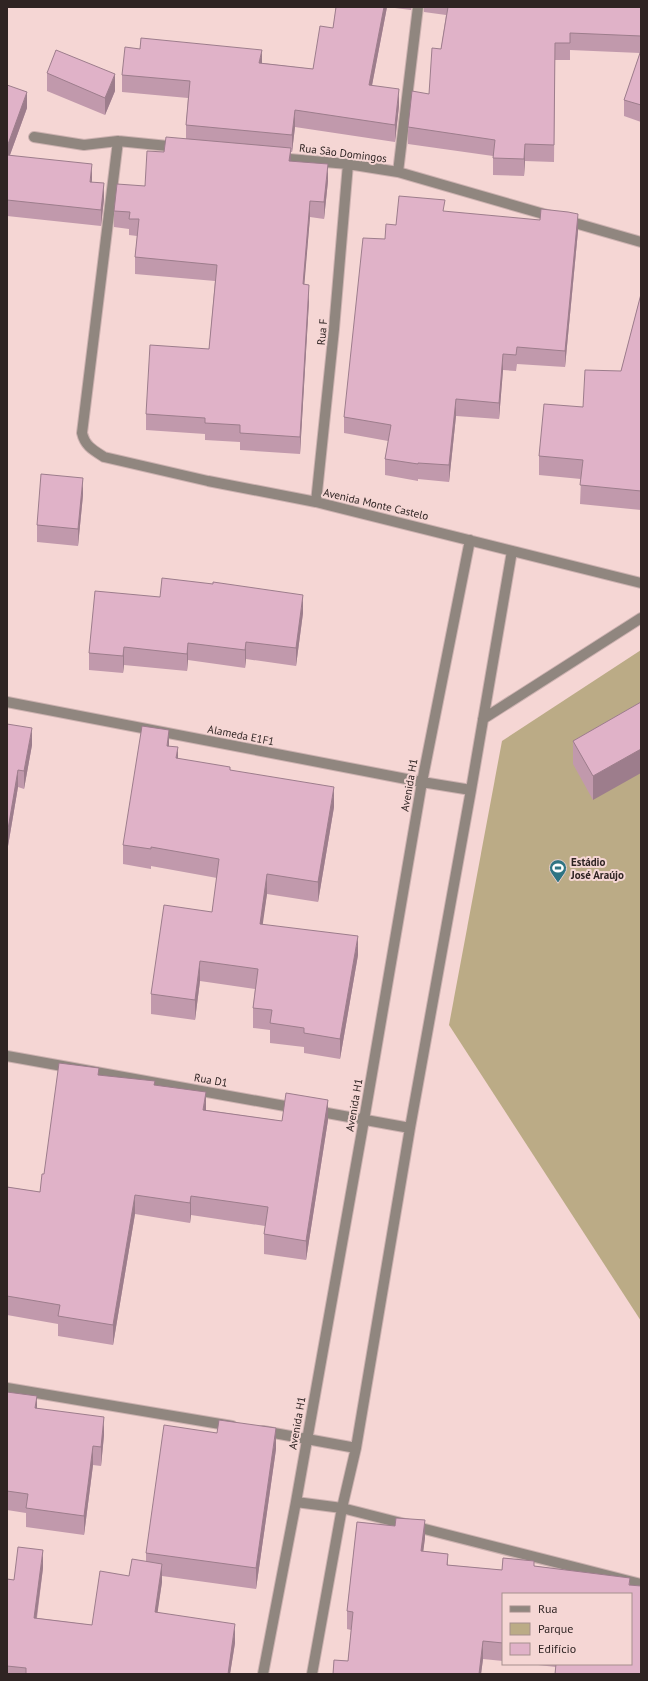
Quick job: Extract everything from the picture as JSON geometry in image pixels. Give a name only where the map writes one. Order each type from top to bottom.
[{"type":"street","points":[[398,172],[418,7]]},
{"type":"street","points":[[34,137],[84,145],[118,141],[188,149]]},
{"type":"street","name":"Avenida Monte Castelo","points":[[118,141],[82,433],[84,441],[89,448],[104,457],[208,481],[316,502],[641,583]]},
{"type":"street","name":"Rua São Domingos","points":[[266,157],[348,164],[398,172],[641,242]]},
{"type":"street","name":"Rua F","points":[[316,502],[334,329],[348,164]]},
{"type":"street","name":"Avenida H1","points":[[262,1674],[296,1502],[422,782],[470,540]]},
{"type":"street","points":[[312,1674],[342,1508],[356,1448],[410,1128],[471,790],[512,551]]},
{"type":"street","points":[[483,719],[641,618]]},
{"type":"street","name":"Alameda E1F1","points":[[7,702],[422,782],[471,790]]},
{"type":"street","name":"Rua D1","points":[[7,1056],[410,1128]]},
{"type":"street","points":[[7,1388],[306,1438],[356,1448]]},
{"type":"street","points":[[296,1502],[342,1508],[641,1584]]},
{"type":"green space","name":"Estádio José Araújo","points":[[641,650],[641,1321],[449,1025],[502,741]]},
{"type":"building","points":[[336,7],[384,7],[369,85],[399,89],[395,125],[295,110],[292,135],[186,125],[190,81],[122,75],[125,47],[140,49],[141,38],[262,50],[259,63],[313,69],[320,26],[333,28]]},
{"type":"building","points":[[448,7],[641,7],[641,36],[570,33],[570,43],[555,43],[554,145],[525,144],[524,159],[493,158],[495,140],[408,127],[412,91],[429,94],[432,48],[441,49]]},
{"type":"building","points":[[56,50],[115,74],[105,98],[47,73]]},
{"type":"building","points":[[641,50],[641,105],[624,100]]},
{"type":"building","points":[[7,85],[27,92],[7,147]]},
{"type":"building","points":[[166,137],[291,148],[289,161],[328,164],[324,202],[310,201],[303,284],[309,285],[300,437],[240,433],[240,425],[205,423],[205,418],[146,414],[150,345],[209,349],[217,265],[135,257],[139,219],[129,219],[130,212],[114,211],[117,184],[145,186],[147,151],[164,152]]},
{"type":"building","points":[[7,155],[92,164],[90,182],[104,183],[101,210],[7,200]]},
{"type":"building","points":[[399,196],[445,200],[443,211],[540,220],[541,209],[578,214],[565,351],[517,347],[516,355],[503,354],[499,403],[456,399],[449,465],[418,464],[385,459],[391,425],[344,417],[363,238],[385,239],[386,224],[396,225]]},
{"type":"building","points":[[641,294],[641,491],[580,485],[583,460],[539,456],[544,404],[583,407],[585,370],[621,371]]},
{"type":"building","points":[[41,474],[83,478],[78,529],[37,525]]},
{"type":"building","points":[[162,578],[213,584],[213,582],[303,595],[296,648],[246,642],[245,650],[188,643],[187,654],[124,647],[123,656],[89,653],[95,591],[160,597]]},
{"type":"building","points":[[641,702],[641,749],[593,776],[573,741]]},
{"type":"building","points":[[7,724],[32,728],[24,771],[18,770],[7,835]]},
{"type":"building","points":[[142,726],[169,730],[167,746],[178,747],[176,758],[230,767],[230,770],[334,787],[318,882],[267,874],[260,924],[358,936],[340,1039],[304,1033],[304,1028],[270,1023],[272,1010],[253,1008],[258,969],[200,961],[195,1000],[151,994],[164,905],[212,912],[219,859],[151,847],[151,849],[123,845]]},
{"type":"building","points":[[59,1063],[99,1068],[98,1075],[155,1081],[154,1085],[206,1092],[203,1110],[282,1121],[286,1093],[328,1100],[306,1241],[264,1234],[268,1207],[191,1196],[190,1203],[135,1195],[113,1325],[58,1316],[60,1305],[7,1296],[7,1187],[40,1192],[42,1174],[44,1174]]},
{"type":"building","points":[[7,1392],[37,1396],[35,1408],[104,1417],[101,1447],[93,1446],[84,1516],[26,1508],[28,1494],[7,1491]]},
{"type":"building","points":[[219,1420],[276,1428],[256,1568],[146,1553],[164,1425],[217,1433]]},
{"type":"building","points":[[396,1518],[425,1520],[421,1551],[448,1554],[447,1565],[502,1570],[503,1558],[534,1561],[534,1566],[630,1578],[629,1585],[641,1586],[641,1674],[555,1674],[556,1665],[632,1665],[632,1593],[502,1593],[502,1643],[483,1641],[479,1674],[333,1674],[334,1660],[348,1661],[353,1612],[347,1611],[357,1522],[395,1526]]},
{"type":"building","points":[[18,1547],[43,1550],[34,1618],[92,1625],[100,1571],[129,1576],[132,1559],[162,1564],[155,1612],[235,1624],[228,1674],[26,1674],[26,1668],[7,1666],[7,1579],[14,1580]]},
{"type":"place","name":"Estádio José Araújo","points":[[558,883]]}]
